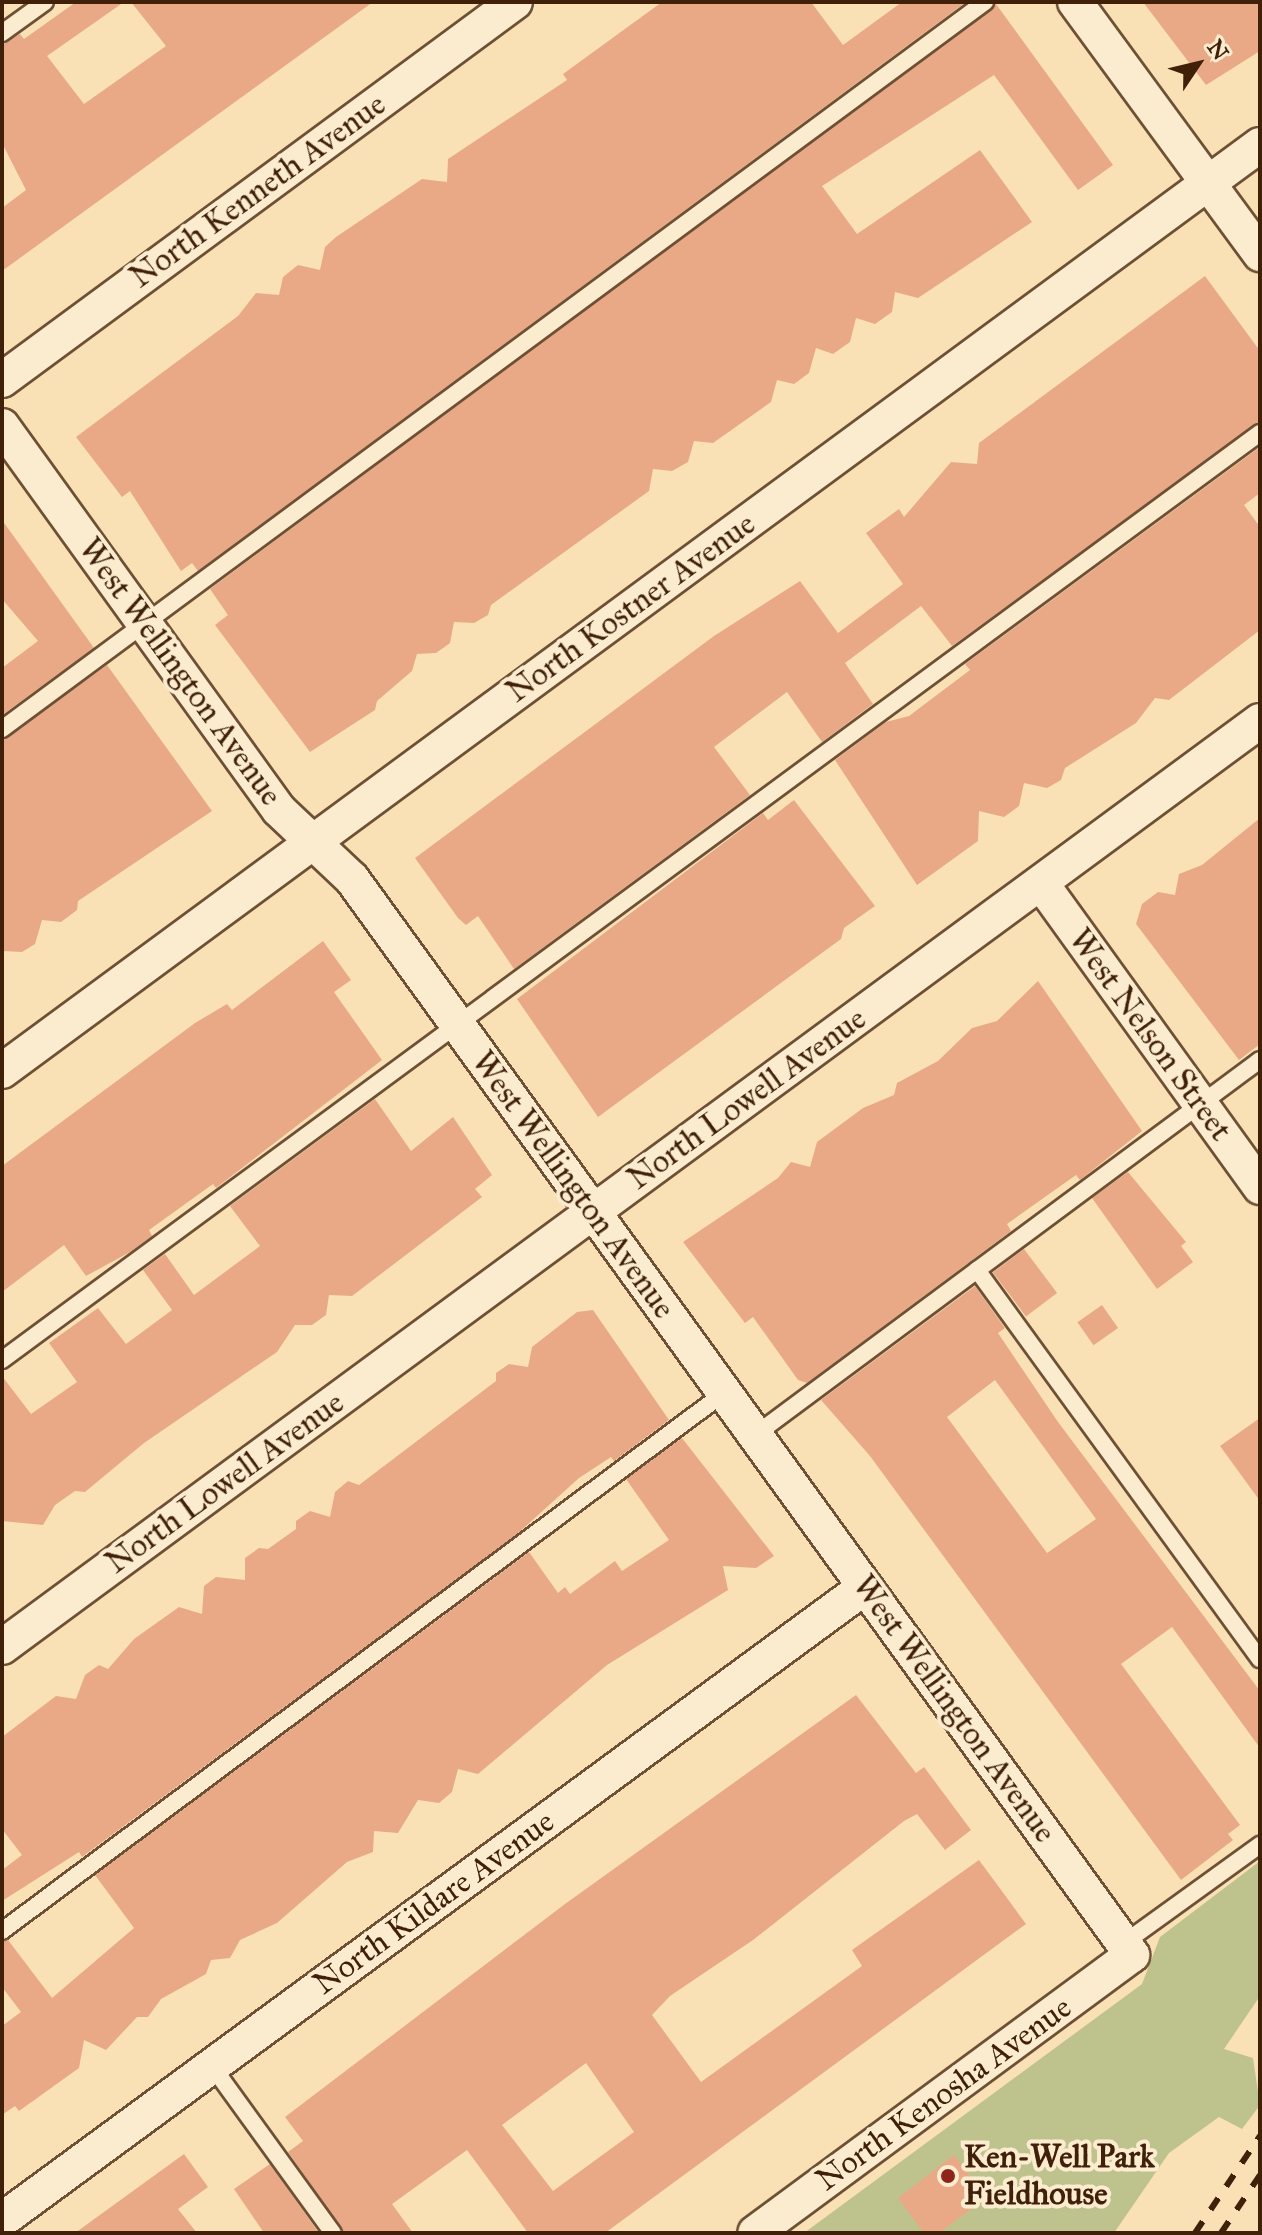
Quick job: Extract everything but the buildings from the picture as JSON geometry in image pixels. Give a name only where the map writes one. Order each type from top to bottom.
[{"type":"street","name":"North Kenneth Avenue","points":[[2,380],[515,2]]},
{"type":"street","points":[[1075,2],[1260,254]]},
{"type":"street","name":"North Kostner Avenue","points":[[2,1071],[1260,145]]},
{"type":"street","name":"West Wellington Avenue","points":[[2,426],[279,810],[352,879],[1128,1949]]},
{"type":"street","name":"North Lowell Avenue","points":[[2,1647],[1260,721]]},
{"type":"street","name":"West Nelson Street","points":[[1041,883],[1260,1187]]},
{"type":"street","name":"North Kildare Avenue","points":[[2,2220],[865,1587]]},
{"type":"street","name":"North Kenosha Avenue","points":[[755,2233],[1128,1949]]},
{"type":"lane","points":[[2,33],[45,2]]},
{"type":"lane","points":[[2,729],[985,2]]},
{"type":"lane","points":[[2,1360],[1260,433]]},
{"type":"lane","points":[[755,1435],[1260,1060]]},
{"type":"lane","points":[[977,1270],[1260,1659]]},
{"type":"lane","points":[[2,1931],[724,1393]]},
{"type":"lane","points":[[1128,1949],[1260,1845]]},
{"type":"lane","points":[[212,2066],[333,2233]]},
{"type":"green space","points":[[1260,1861],[1260,1996],[1224,2049],[1253,2058],[1260,2105],[1242,2129],[1219,2117],[1169,2153],[1114,2233],[804,2233],[1142,1984],[1160,1937]]},
{"type":"railway","points":[[1195,2233],[1260,2136]]},
{"type":"railway","points":[[1221,2233],[1260,2175]]},
{"type":"place","name":"Ken-Well Park Fieldhouse","points":[[948,2176]]}]
